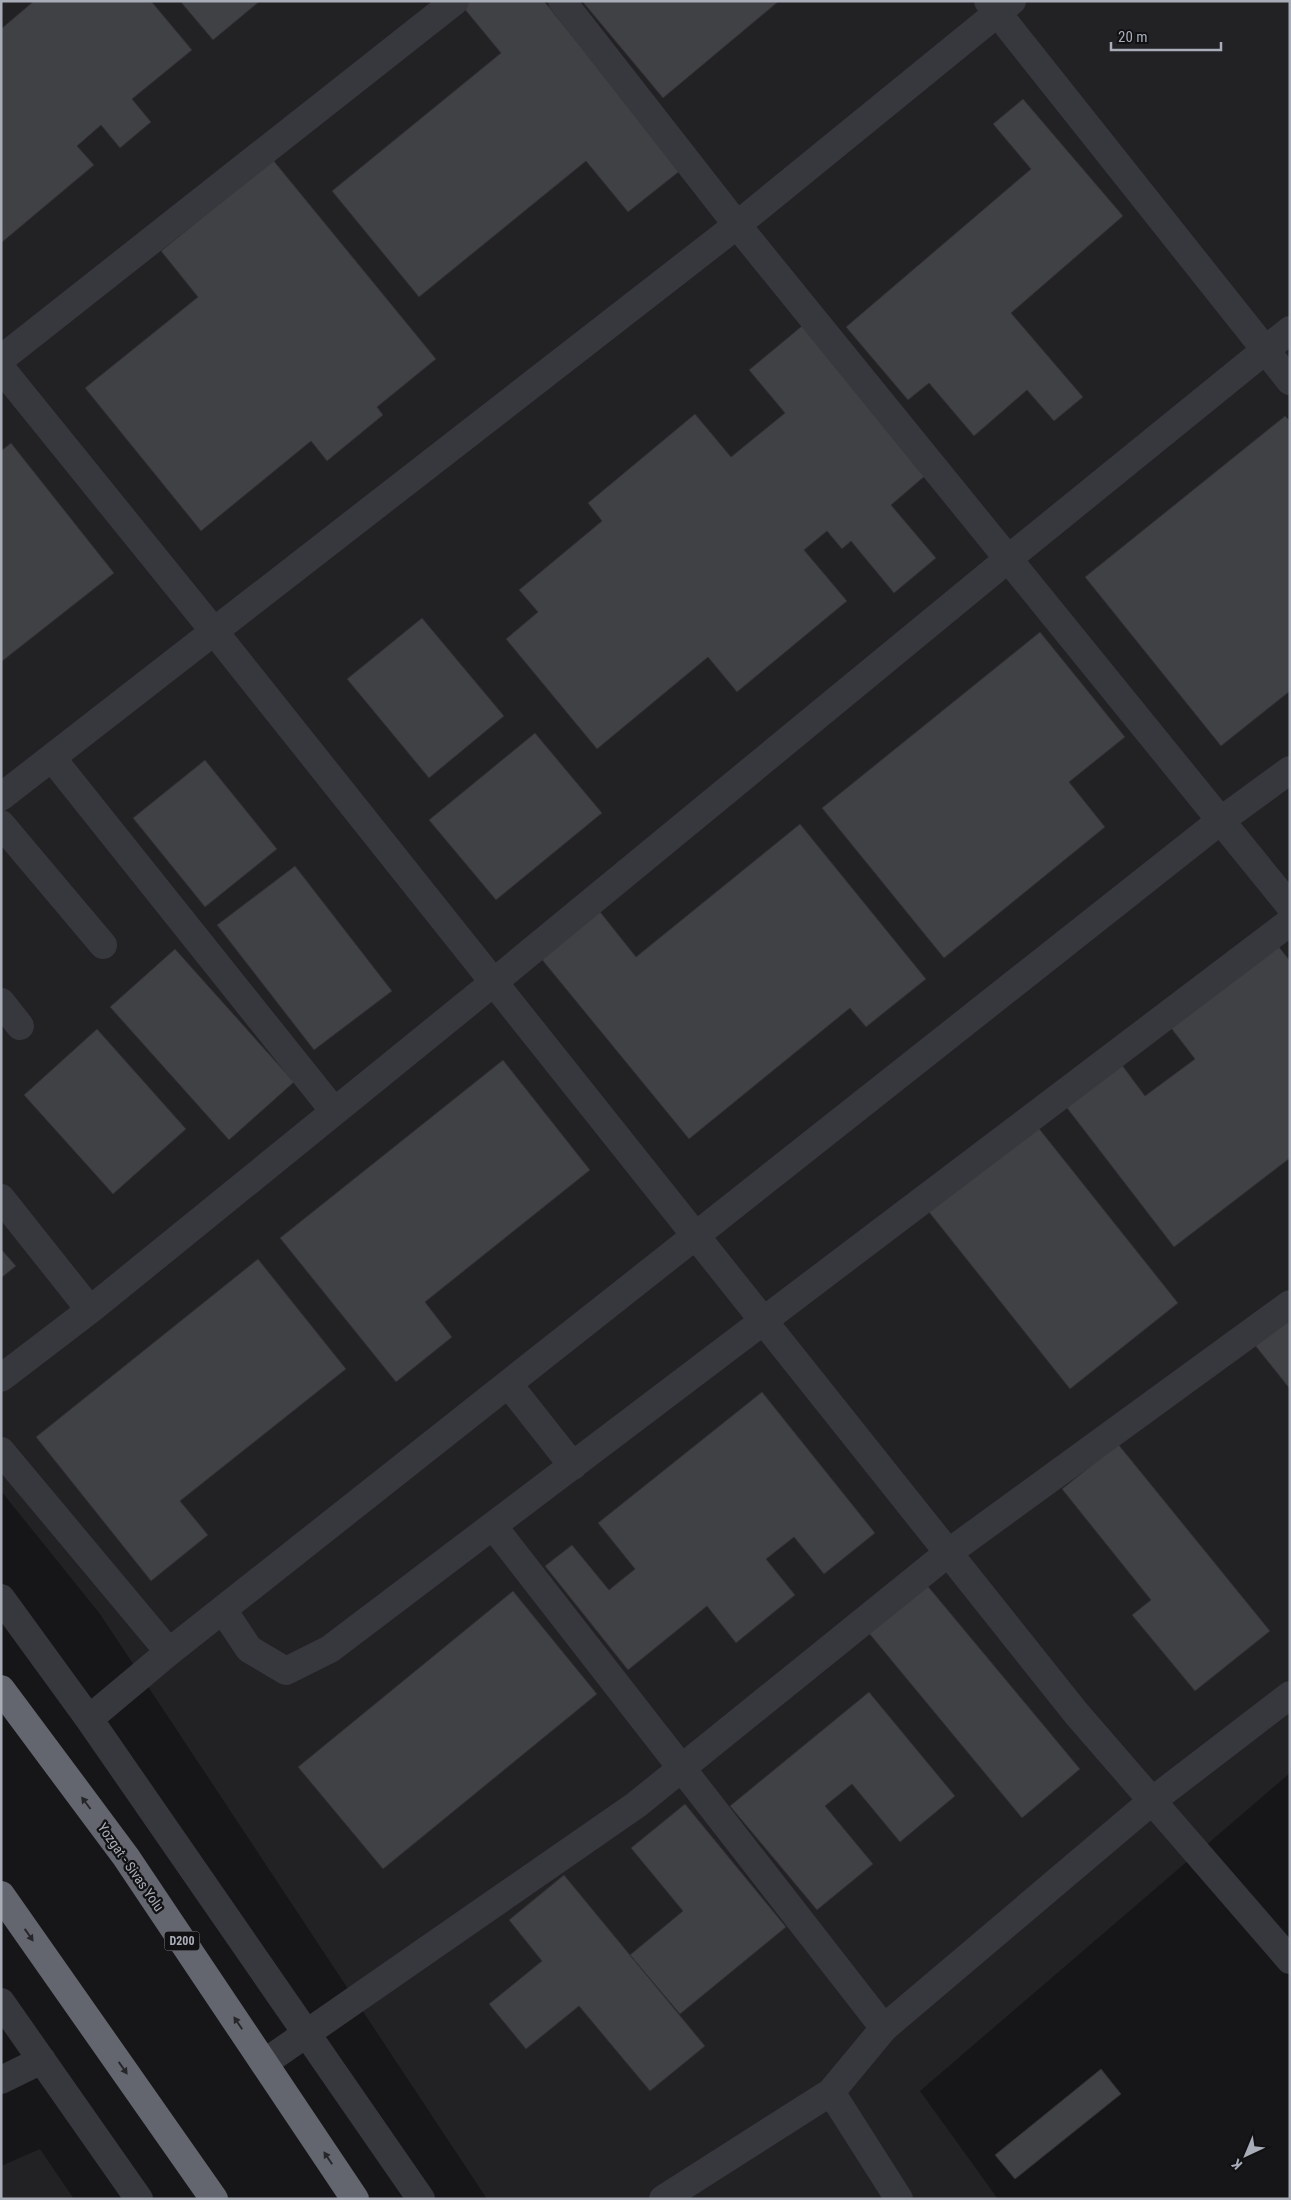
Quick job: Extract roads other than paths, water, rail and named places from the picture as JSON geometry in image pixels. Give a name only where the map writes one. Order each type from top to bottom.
[{"type":"highway","name":"Yozgat - Sivas Yolu","points":[[1,1689],[126,1857],[355,2199]]},
{"type":"highway","points":[[1,1896],[214,2199]]},
{"type":"street","points":[[1,359],[455,1]]},
{"type":"street","points":[[562,1],[737,225],[1290,906]]},
{"type":"street","points":[[1,797],[213,630],[737,225],[999,5],[1290,381]]},
{"type":"street","points":[[1,1378],[90,1310],[494,982],[1008,559],[1290,330]]},
{"type":"street","points":[[1,368],[213,630],[1076,1713],[1290,1960]]},
{"type":"street","points":[[52,758],[334,1110]]},
{"type":"street","points":[[89,1719],[170,1652],[1220,821],[1290,770]]},
{"type":"street","points":[[1,824],[103,946]]},
{"type":"street","points":[[223,1610],[249,1649],[286,1671],[330,1649],[1290,922]]},
{"type":"street","points":[[1,1002],[20,1026]]},
{"type":"street","points":[[1,1198],[90,1310]]},
{"type":"street","points":[[264,2062],[636,1805],[948,1552],[1290,1304]]},
{"type":"street","points":[[509,1385],[573,1466]]},
{"type":"street","points":[[1,1451],[170,1652]]},
{"type":"street","points":[[493,1526],[884,2028]]},
{"type":"street","points":[[1,1598],[89,1719],[420,2199]]},
{"type":"street","points":[[663,2199],[831,2092],[884,2028],[1152,1801],[1290,1695]]},
{"type":"street","points":[[1,2002],[139,2199]]},
{"type":"street","points":[[1,2080],[42,2060]]},
{"type":"street","points":[[831,2092],[898,2199]]}]
